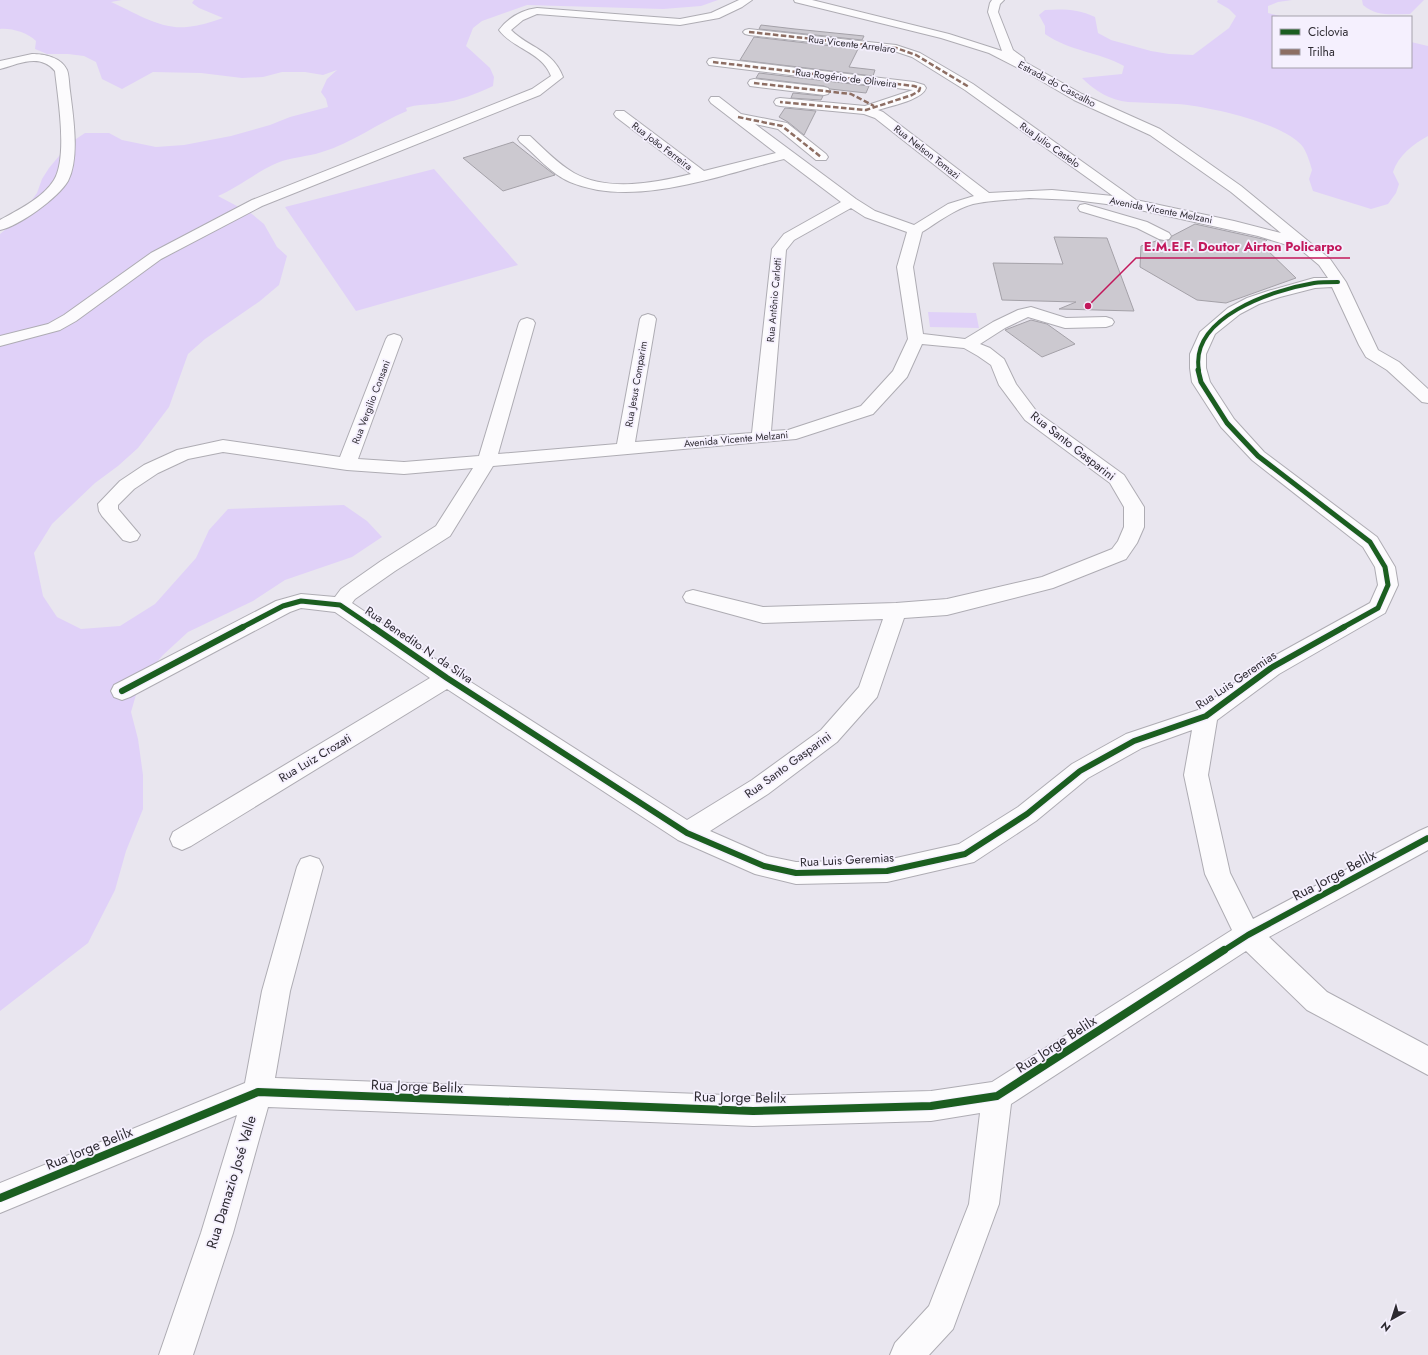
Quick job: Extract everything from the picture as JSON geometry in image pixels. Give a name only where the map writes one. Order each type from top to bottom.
[{"type":"street","points":[[0,341],[54,327],[70,318],[156,256],[262,201],[545,87],[557,77],[556,73],[539,54],[508,34],[505,30],[508,25],[516,22],[526,14],[537,11],[680,22],[721,15],[746,0]]},
{"type":"street","name":"Estrada do Cascalho","points":[[799,0],[945,36],[993,51],[1030,69],[1078,97],[1155,132],[1236,189],[1325,262],[1338,282],[1372,353],[1393,366]]},
{"type":"street","points":[[999,0],[995,3],[993,12],[1008,52],[1030,69]]},
{"type":"street","name":"Rua Vicente Arrelaro","points":[[749,32],[896,48],[916,55],[969,87]]},
{"type":"street","points":[[0,65],[25,58],[46,59],[58,65],[61,70],[67,113],[67,166],[61,180],[53,189],[23,213],[0,226]]},
{"type":"street","name":"Rua Rogério de Oliveira","points":[[713,62],[914,86],[920,88],[919,92],[912,95],[870,108]]},
{"type":"street","name":"Rua Nelson Tomazi","points":[[754,83],[850,94],[888,121],[986,198]]},
{"type":"street","name":"Rua Julio Castelo","points":[[969,87],[1131,203]]},
{"type":"street","points":[[715,100],[851,202],[870,214],[915,230],[905,267],[916,339]]},
{"type":"street","points":[[780,102],[870,108]]},
{"type":"street","name":"Rua João Ferreira","points":[[620,114],[703,177]]},
{"type":"street","points":[[738,117],[782,126],[821,157]]},
{"type":"street","points":[[525,138],[566,174],[576,180],[609,187],[643,187],[703,177],[786,154]]},
{"type":"street","points":[[1053,194],[1068,204],[1116,216],[1142,225],[1164,236]]},
{"type":"street","name":"Avenida Vicente Melzani","points":[[915,230],[935,217],[965,202],[1017,195],[1053,194],[1131,203],[1275,235],[1305,246]]},
{"type":"street","name":"Rua Antônio Carlotti","points":[[761,437],[779,249],[789,237],[851,202]]},
{"type":"street","name":"Rua Luis Geremias","points":[[687,833],[764,866],[796,873],[887,871],[965,854],[1027,814],[1080,771],[1134,741],[1206,716],[1271,668],[1378,608],[1388,585],[1385,567],[1370,542],[1258,456],[1228,423],[1201,382],[1198,354],[1202,342],[1208,332],[1234,311],[1253,301],[1274,294],[1314,283],[1338,282]]},
{"type":"street","points":[[968,344],[999,325],[1024,313],[1031,312],[1065,323],[1106,322]]},
{"type":"street","name":"Rua Jesus Comparim","points":[[625,449],[648,319]]},
{"type":"street","points":[[340,605],[348,594],[388,566],[443,531],[487,461],[527,323]]},
{"type":"street","name":"Rua Vergilio Consani","points":[[347,464],[394,339]]},
{"type":"street","name":"Avenida Vicente Melzani","points":[[130,535],[108,511],[108,504],[127,485],[151,469],[183,454],[223,446],[266,450],[347,464],[404,468],[790,435],[867,410],[901,373],[916,339]]},
{"type":"street","name":"Rua Santo Gasparini","points":[[693,597],[763,615],[896,611],[947,607],[1046,583],[1119,554],[1127,544],[1134,527],[1134,507],[1117,479],[1032,416],[1008,385],[998,363],[984,352],[968,344],[941,340],[916,339]]},
{"type":"street","points":[[1393,366],[1428,381]]},
{"type":"street","points":[[1393,366],[1428,398]]},
{"type":"street","name":"Rua Benedito N. da Silva","points":[[122,691],[284,606],[301,601],[340,605],[447,678],[687,833]]},
{"type":"street","name":"Rua Santo Gasparini","points":[[687,833],[760,787],[829,736],[869,691],[896,611]]},
{"type":"street","name":"Rua Luiz Crozati","points":[[182,839],[447,678]]},
{"type":"street","points":[[1206,716],[1196,775],[1218,874],[1248,935],[1317,1001],[1428,1061]]},
{"type":"street","name":"Rua Jorge Belilx","points":[[0,1198],[258,1092],[753,1111],[931,1106],[997,1096],[1248,935],[1428,838]]},
{"type":"street","name":"Rua Damazio José Valle","points":[[176,1355],[217,1233],[258,1092],[276,990],[310,867]]},
{"type":"street","points":[[907,1355],[941,1317],[984,1204],[997,1096]]},
{"type":"shaded area","points":[[0,0],[122,0],[111,2],[167,26],[187,27],[196,26],[223,18],[199,8],[192,3],[194,0],[718,0],[701,6],[663,9],[527,5],[482,21],[473,28],[466,46],[490,68],[494,77],[493,86],[454,101],[406,108],[407,111],[344,143],[316,154],[288,159],[277,163],[218,196],[252,214],[264,224],[277,247],[287,256],[279,285],[260,301],[205,339],[188,354],[169,407],[138,448],[118,466],[95,483],[52,524],[34,553],[43,596],[57,617],[81,629],[120,626],[155,604],[196,558],[209,530],[228,509],[344,505],[367,521],[382,537],[352,557],[285,580],[253,601],[188,632],[163,655],[140,681],[131,712],[138,739],[143,775],[143,809],[126,851],[115,890],[88,943],[0,1011],[0,234],[18,219],[37,193],[42,179],[49,168],[70,143],[85,133],[109,133],[122,140],[156,147],[184,145],[231,136],[270,125],[290,117],[328,107],[326,99],[321,92],[327,79],[337,70],[323,75],[305,72],[282,72],[263,77],[242,78],[201,73],[153,72],[122,89],[102,79],[96,62],[84,56],[47,54],[35,49],[36,41],[24,33],[15,30],[0,29]]},
{"type":"shaded area","points":[[1218,0],[1292,0],[1278,2],[1268,6],[1268,13],[1280,16],[1272,16],[1272,68],[1412,68],[1412,42],[1428,46],[1428,136],[1402,156],[1395,166],[1393,172],[1399,184],[1396,193],[1388,204],[1371,209],[1313,191],[1309,179],[1312,170],[1303,147],[1294,138],[1263,123],[1207,108],[1177,104],[1128,102],[1103,94],[1082,78],[1122,74],[1124,66],[1104,57],[1054,40],[1045,34],[1045,26],[1039,15],[1045,10],[1083,12],[1095,17],[1098,33],[1111,40],[1151,51],[1169,54],[1193,55],[1229,28],[1236,16],[1229,9],[1217,2]]},
{"type":"shaded area","points":[[1362,0],[1424,0],[1410,14],[1391,14],[1379,13],[1368,9],[1363,5]]},
{"type":"shaded area","points":[[434,169],[518,265],[356,311],[285,207]]},
{"type":"shaded area","points":[[928,312],[976,313],[979,328],[930,327]]},
{"type":"building","points":[[761,25],[864,36],[862,40],[759,29]]},
{"type":"building","points":[[754,37],[858,49],[849,67],[875,70],[873,76],[740,60]]},
{"type":"building","points":[[759,73],[869,86],[866,93],[830,89],[824,86],[756,78]]},
{"type":"building","points":[[793,93],[823,96],[821,100],[791,98]]},
{"type":"building","points":[[785,108],[816,111],[804,135],[788,122],[779,117]]},
{"type":"building","points":[[513,142],[555,175],[503,191],[463,158]]},
{"type":"building","points":[[1195,224],[1267,240],[1262,245],[1296,278],[1226,303],[1197,300],[1140,267],[1141,246],[1159,240],[1169,240],[1172,236]]},
{"type":"building","points":[[1054,237],[1107,238],[1134,311],[1059,309],[1076,302],[1002,300],[993,263],[1063,264]]},
{"type":"building","points":[[1031,320],[1047,324],[1075,344],[1042,357],[1005,330]]},
{"type":"marked path","points":[[749,32],[896,48],[916,55],[969,87]]},
{"type":"marked path","points":[[713,62],[914,86],[920,88],[919,91],[912,95],[866,110],[780,102]]},
{"type":"marked path","points":[[754,83],[851,94],[874,106]]},
{"type":"marked path","points":[[738,117],[782,126],[821,157]]},
{"type":"cycle path","points":[[122,691],[283,606],[301,601],[340,605],[447,678],[687,833],[764,866],[796,873],[887,871],[965,854],[1027,814],[1080,771],[1134,741],[1206,716],[1271,668],[1378,608],[1388,585],[1385,567],[1370,542],[1258,456],[1227,423],[1201,382],[1198,368],[1198,354],[1208,332],[1234,311],[1253,301],[1274,294],[1314,283],[1338,282]]},
{"type":"cycle path","points":[[0,1198],[258,1092],[753,1111],[931,1106],[997,1096],[1248,935],[1428,838]]},
{"type":"place","name":"E.M.E.F. Doutor Airton Policarpo","points":[[1088,306]]}]
